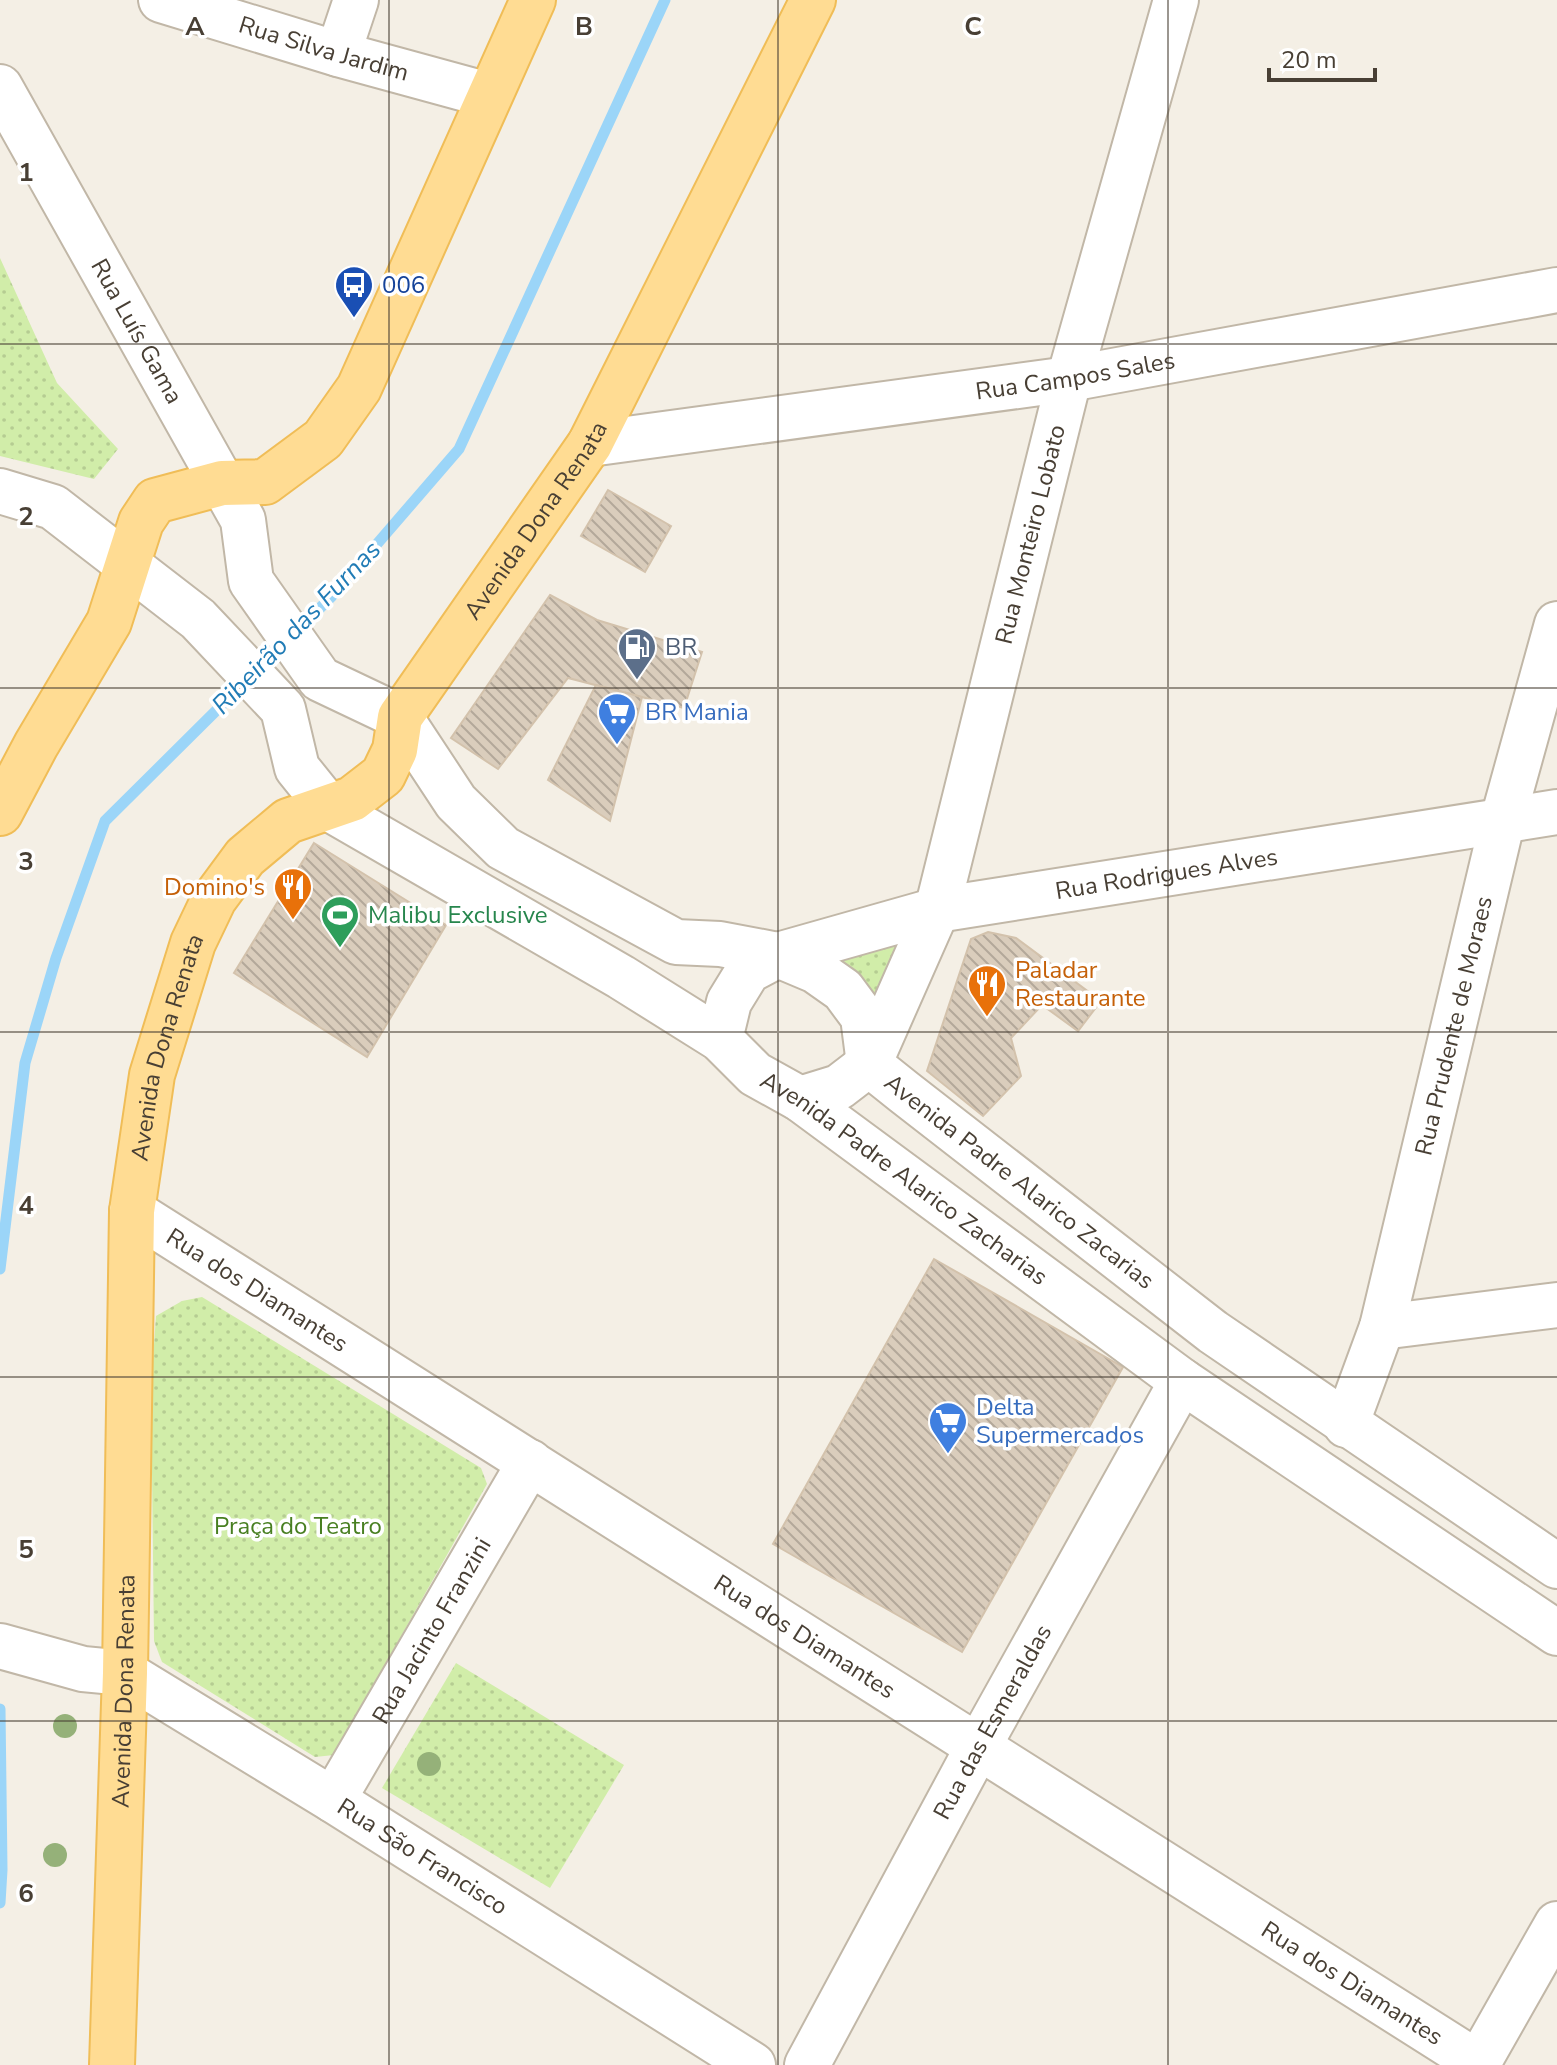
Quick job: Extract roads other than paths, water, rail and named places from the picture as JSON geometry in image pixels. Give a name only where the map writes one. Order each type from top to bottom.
[{"type":"main road","points":[[0,813],[36,745],[109,622],[141,522],[155,501],[222,483],[265,482],[323,439],[359,388],[533,0]]},
{"type":"main road","name":"Avenida Dona Renata","points":[[112,2065],[104,1671],[132,1211],[152,1075],[193,943],[214,899],[245,857],[288,821],[352,799],[383,775],[395,750],[400,717],[590,444],[813,0]]},
{"type":"street","name":"Rua Silva Jardim","points":[[161,0],[338,54],[488,95]]},
{"type":"street","points":[[338,54],[356,0]]},
{"type":"street","name":"Rua Monteiro Lobato","points":[[869,1064],[937,910],[1069,379],[1176,0]]},
{"type":"street","name":"Rua Luís Gama","points":[[0,87],[243,520],[251,581],[320,679],[400,717]]},
{"type":"street","name":"Rua Campos Sales","points":[[590,444],[1069,379],[1557,290]]},
{"type":"street","points":[[0,491],[53,507],[128,567]]},
{"type":"street","name":"Avenida Padre Alarico Zacharias","points":[[128,567],[198,619],[283,709],[297,768],[330,809],[621,977],[720,1039],[755,1074],[800,1099],[1182,1381],[1557,1633]]},
{"type":"street","name":"Rua Prudente de Moraes","points":[[1346,1425],[1382,1327],[1503,819],[1557,624]]},
{"type":"street","name":"Avenida Padre Alarico Zacarias","points":[[400,717],[456,802],[503,848],[676,942],[720,944],[778,955],[816,971],[843,990],[863,1017],[869,1064],[1213,1332],[1557,1566]]},
{"type":"street","name":"Rua Rodrigues Alves","points":[[778,955],[937,910],[1557,812]]},
{"type":"street","points":[[720,1039],[729,1002],[748,971],[778,955]]},
{"type":"street","points":[[800,1099],[839,1087],[869,1064]]},
{"type":"street","name":"Rua dos Diamantes","points":[[132,1211],[1477,2064]]},
{"type":"street","points":[[1382,1327],[1557,1305]]},
{"type":"street","name":"Rua das Esmeraldas","points":[[807,2065],[978,1747],[1182,1381]]},
{"type":"street","name":"Rua Jacinto Franzini","points":[[333,1800],[530,1462]]},
{"type":"street","name":"Rua São Francisco","points":[[0,1646],[104,1671],[333,1800],[753,2065]]},
{"type":"street","points":[[1477,2064],[1557,1924]]},
{"type":"waterway","name":"Ribeirão das Furnas","points":[[297,631],[332,596],[459,449],[665,0]]},
{"type":"waterway","name":"Ribeirão das Furnas","points":[[257,670],[285,643]]},
{"type":"waterway","name":"Ribeirão das Furnas","points":[[0,1269],[25,1063],[56,958],[105,821],[245,682]]},
{"type":"waterway","name":"Ribeirão das Furnas","points":[[0,1709],[0,1903]]},
{"type":"place","name":"006","points":[[354,319]]},
{"type":"place","name":"BR","points":[[637,681]]},
{"type":"place","name":"BR Mania","points":[[617,746]]},
{"type":"place","name":"Domino's","points":[[293,921]]},
{"type":"place","name":"Malibu Exclusive","points":[[340,949]]},
{"type":"place","name":"Paladar Restaurante","points":[[987,1018]]},
{"type":"place","name":"Delta Supermercados","points":[[948,1455]]},
{"type":"park label","name":"Praça do Teatro","points":[[298,1526]]}]
